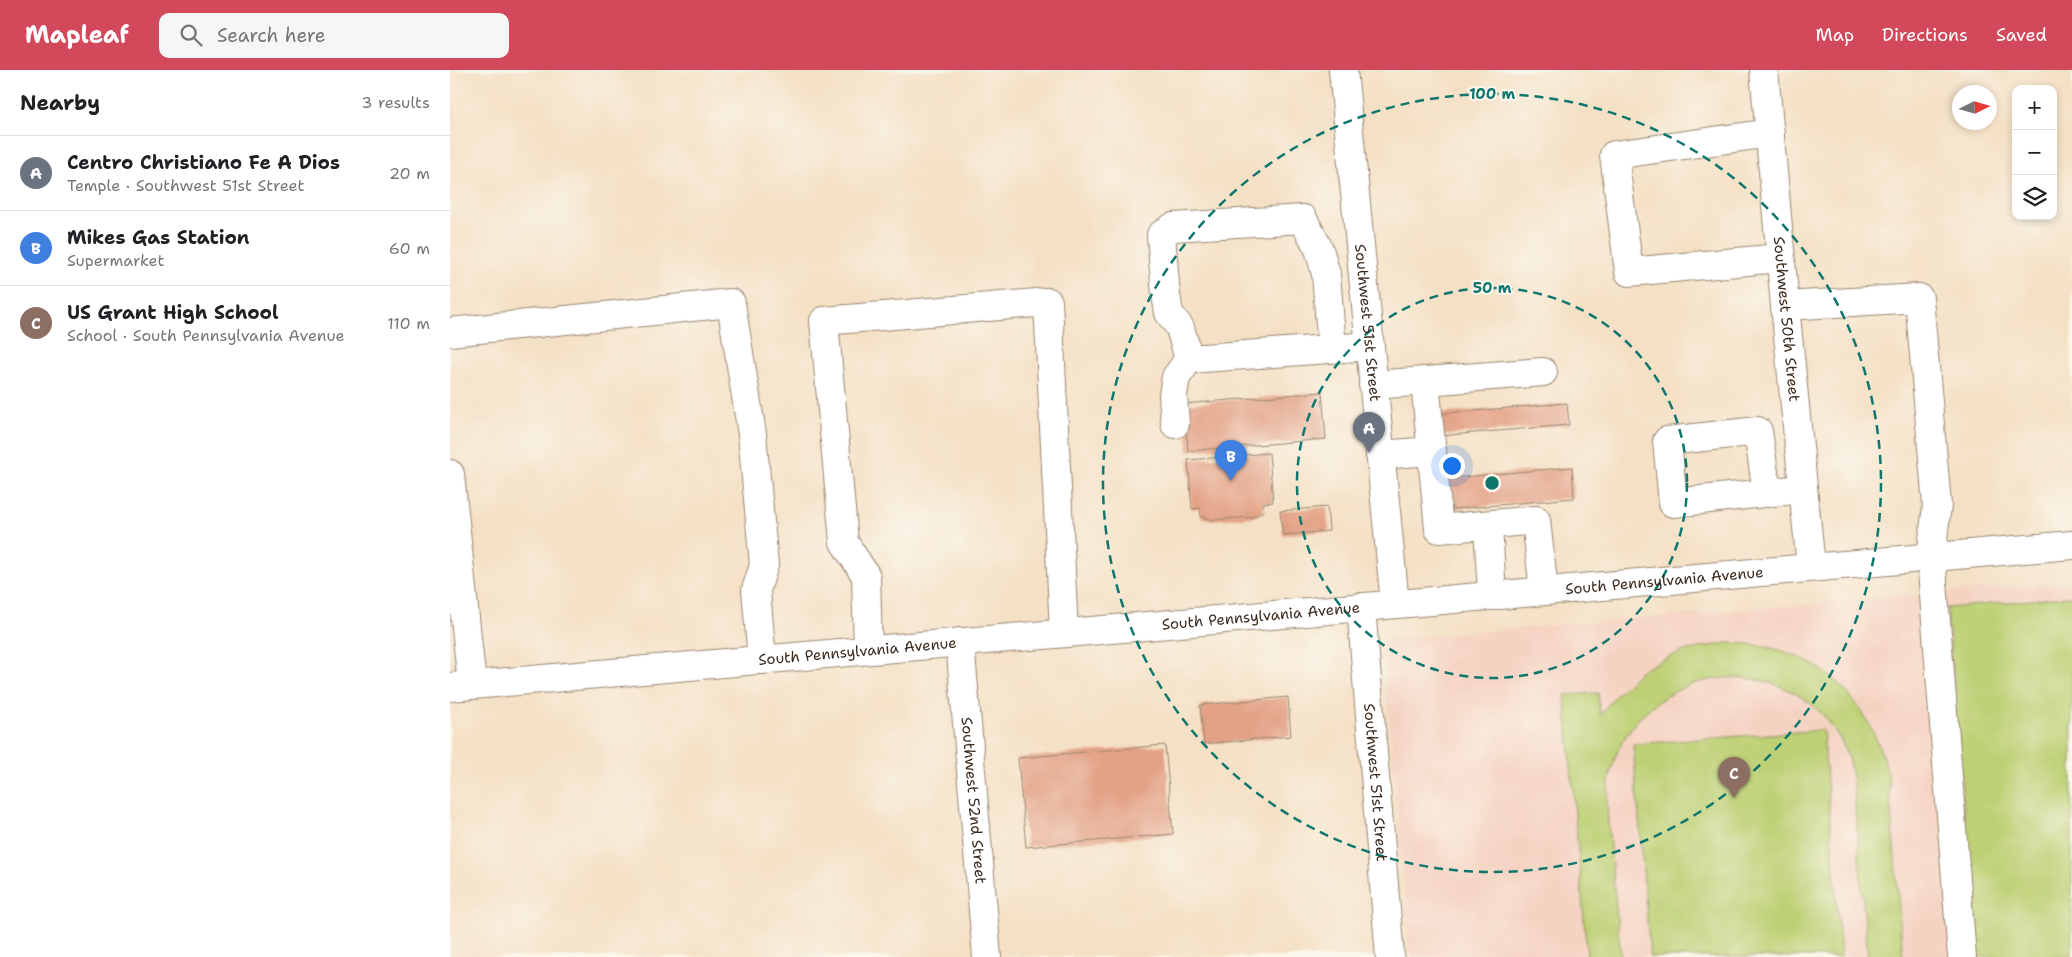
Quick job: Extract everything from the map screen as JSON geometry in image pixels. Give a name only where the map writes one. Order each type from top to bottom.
[{"type":"street","name":"Southwest 51st Street","points":[[1343,70],[1395,604]]},
{"type":"street","name":"Southwest 50th Street","points":[[1764,70],[1780,258],[1811,568]]},
{"type":"street","points":[[1770,133],[1614,155],[1629,272],[1780,258]]},
{"type":"street","points":[[1189,359],[1180,328],[1170,313],[1166,295],[1161,235],[1173,227],[1303,219],[1319,249],[1326,274],[1332,349]]},
{"type":"street","points":[[1326,274],[1362,272]]},
{"type":"street","points":[[1785,306],[1919,298],[1937,505],[1931,557],[1962,957]]},
{"type":"street","points":[[868,650],[866,576],[844,542],[824,321],[1048,302],[1064,633]]},
{"type":"street","points":[[450,332],[730,303],[752,434],[764,566],[756,590],[762,660]]},
{"type":"street","points":[[1189,359],[1370,346]]},
{"type":"street","points":[[1175,424],[1173,395],[1176,377],[1189,359]]},
{"type":"street","points":[[1373,385],[1543,372]]},
{"type":"street","points":[[1425,381],[1439,529],[1536,520],[1544,591]]},
{"type":"street","points":[[1380,455],[1432,451]]},
{"type":"street","points":[[450,474],[461,686]]},
{"type":"street","points":[[1767,493],[1802,489]]},
{"type":"street","points":[[1488,525],[1492,596]]},
{"type":"street","name":"South Pennsylvania Avenue","points":[[461,686],[2072,545]]},
{"type":"street","name":"Southwest 51st Street","points":[[1361,607],[1390,957]]},
{"type":"street","name":"Southwest 52nd Street","points":[[960,642],[986,957]]},
{"type":"shaded area","points":[[2072,582],[2072,957],[1410,957],[1382,640]]},
{"type":"green space","points":[[2072,596],[2072,957],[1976,957],[1947,608]]},
{"type":"green space","points":[[1727,643],[1758,645],[1785,652],[1810,663],[1832,678],[1851,697],[1866,719],[1879,745],[1888,774],[1903,957],[1868,957],[1854,788],[1848,757],[1844,747],[1823,715],[1794,693],[1762,681],[1726,678],[1692,684],[1660,700],[1634,725],[1615,758],[1609,785],[1608,812],[1621,957],[1587,957],[1565,695],[1598,693],[1600,715],[1615,696],[1640,671],[1688,650]]},
{"type":"green space","points":[[1823,730],[1841,957],[1650,957],[1633,744]]},
{"type":"building","points":[[1322,392],[1326,439],[1188,451],[1184,404]]},
{"type":"building","points":[[1567,403],[1569,425],[1438,436],[1436,414]]},
{"type":"building","points":[[1269,453],[1273,502],[1263,503],[1264,511],[1253,517],[1212,520],[1201,517],[1200,508],[1192,509],[1188,460]]},
{"type":"building","points":[[1572,467],[1574,498],[1443,510],[1441,479]]},
{"type":"building","points":[[1327,507],[1329,531],[1283,535],[1280,511]]},
{"type":"building","points":[[1288,697],[1291,736],[1204,744],[1200,705]]},
{"type":"building","points":[[1165,745],[1173,834],[1026,847],[1018,758]]},
{"type":"place","name":"Centro Christiano Fe A Dios","points":[[1369,453]]},
{"type":"place","name":"Mikes Gas Station","points":[[1231,481]]},
{"type":"place","name":"US Grant High School","points":[[1734,798]]}]
